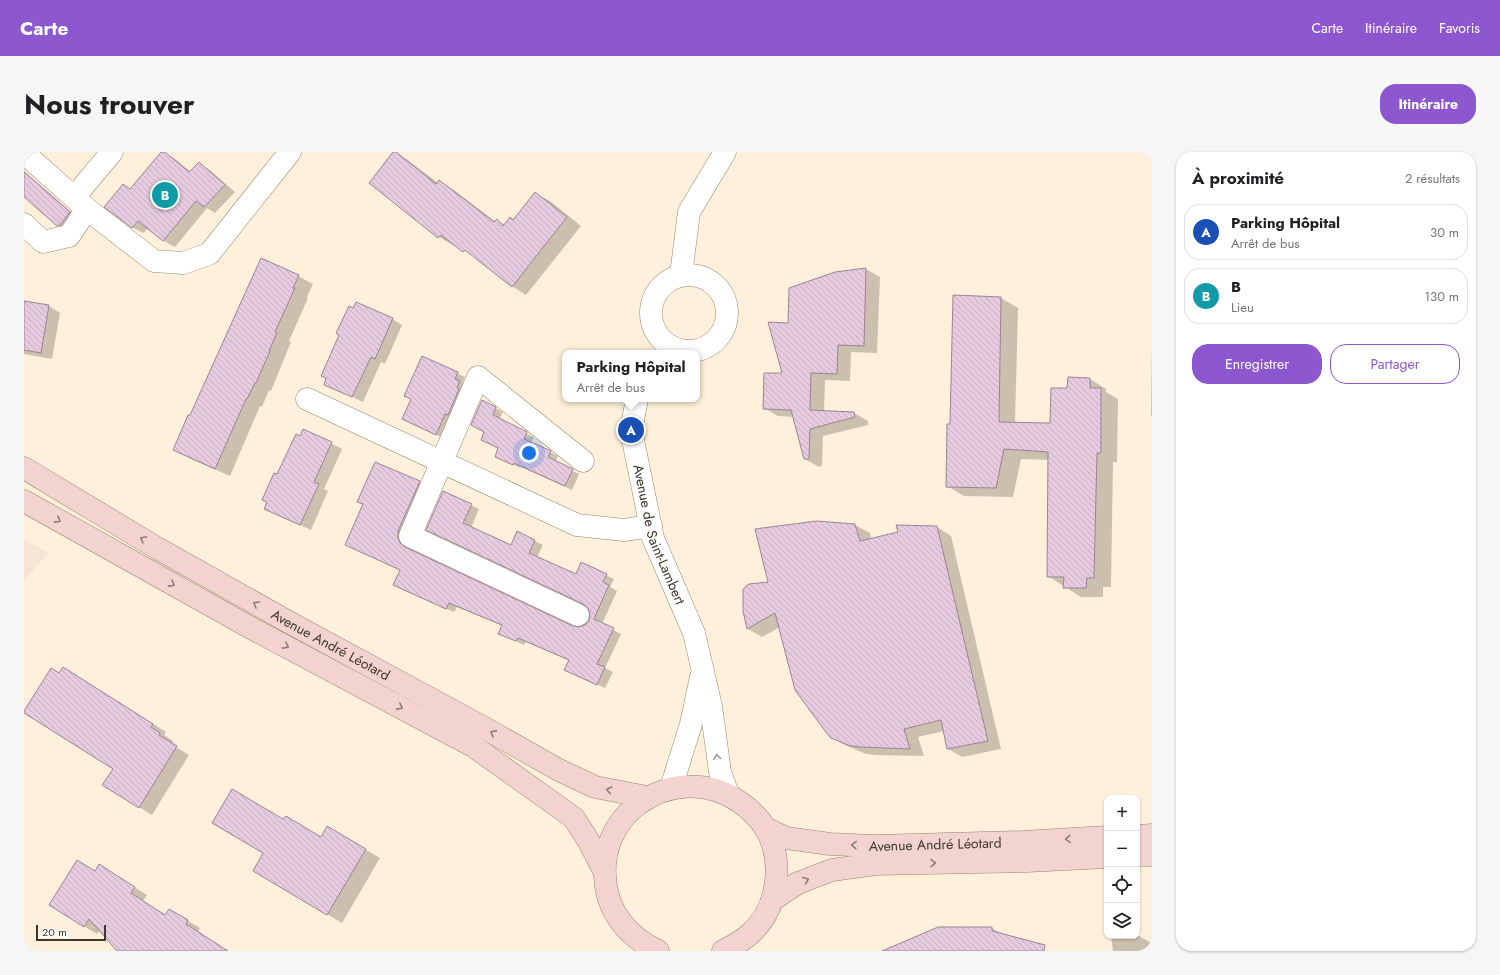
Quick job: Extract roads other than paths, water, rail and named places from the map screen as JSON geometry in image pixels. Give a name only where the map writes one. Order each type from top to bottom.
[{"type":"main road","name":"Avenue André Léotard","points":[[24,468],[158,548],[294,626],[481,726],[557,769],[595,787],[647,797]]},
{"type":"main road","name":"Avenue André Léotard","points":[[24,502],[251,628],[473,746],[574,818],[588,840],[604,871]]},
{"type":"main road","points":[[658,951],[633,936],[622,924],[613,910],[607,895],[604,871],[607,849],[616,828],[629,811],[647,797],[671,788],[690,785],[709,788],[728,794],[749,808],[765,828],[773,845],[776,864],[776,882],[772,900],[764,917],[752,932],[737,944],[723,951]]},
{"type":"main road","name":"Avenue André Léotard","points":[[765,828],[786,838],[830,844],[874,846],[1022,842],[1104,837]]},
{"type":"main road","points":[[1140,836],[1152,835]]},
{"type":"main road","points":[[1140,855],[1152,854]]},
{"type":"main road","name":"Avenue André Léotard","points":[[772,900],[798,883],[832,870],[876,864],[1027,861],[1104,857]]},
{"type":"street","points":[[24,224],[43,242],[69,236],[81,203],[112,152]]},
{"type":"street","points":[[24,153],[81,203],[154,261],[183,263],[209,254],[290,152]]},
{"type":"street","points":[[681,276],[689,212],[725,152]]},
{"type":"street","points":[[683,350],[663,348],[652,321],[651,309],[654,297],[660,287],[670,280],[681,276],[693,275],[705,278],[716,286],[723,296],[727,309],[726,322],[721,334],[712,344],[694,350]]},
{"type":"street","points":[[578,615],[410,536],[478,377],[583,461]]},
{"type":"street","points":[[306,399],[577,525],[624,530],[651,526]]},
{"type":"street","name":"Avenue de Saint-Lambert","points":[[636,402],[631,430],[653,538],[694,633],[711,706],[720,772],[728,794]]},
{"type":"street","name":"Avenue de Saint-Lambert","points":[[671,788],[691,724],[703,668]]},
{"type":"place","name":"B","points":[[165,195]]},
{"type":"place","name":"Parking Hôpital","points":[[631,430]]}]
